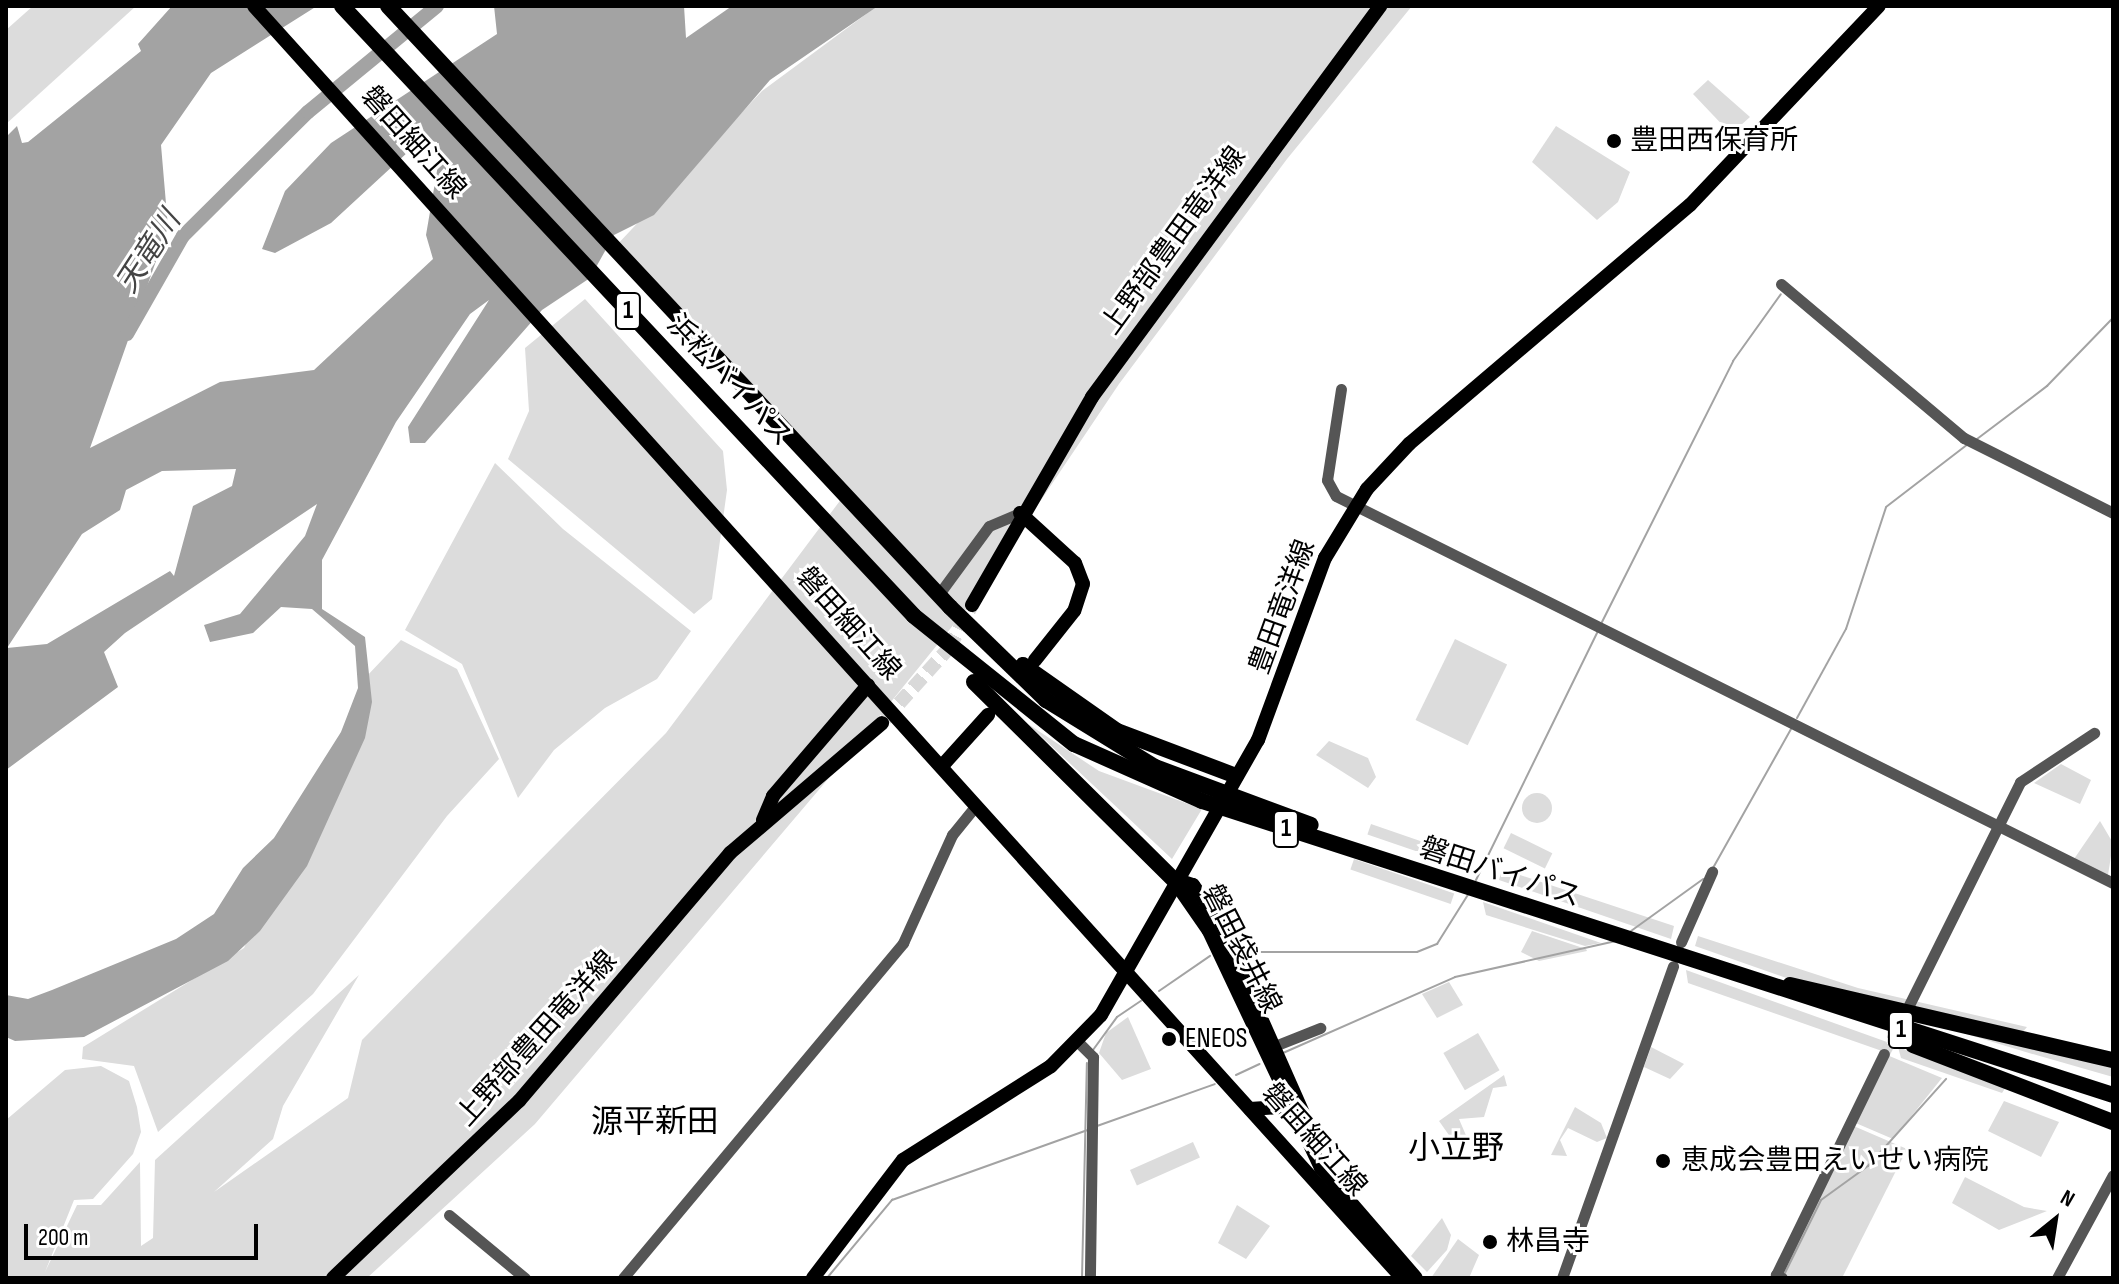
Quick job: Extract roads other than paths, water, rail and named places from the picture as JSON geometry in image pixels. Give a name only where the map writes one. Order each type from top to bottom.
[{"type":"highway","name":"浜松バイパス","points":[[342,6],[914,616]]},
{"type":"highway","name":"浜松バイパス","points":[[388,6],[939,594]]},
{"type":"highway","name":"磐田バイパス","points":[[939,594],[1046,700],[1123,749],[1205,795]]},
{"type":"highway","name":"1","points":[[939,594],[1117,731],[1236,776]]},
{"type":"highway","name":"磐田バイパス","points":[[914,616],[1048,728],[1124,771],[1205,795],[1678,954],[2113,1084]]},
{"type":"highway","name":"1","points":[[914,616],[1173,879]]},
{"type":"highway","name":"磐田バイパス","points":[[1678,954],[1750,983],[2113,1095]]},
{"type":"highway","points":[[1750,983],[2112,1121]]},
{"type":"highway","points":[[1790,985],[2113,1060]]},
{"type":"main road","name":"磐田細江線","points":[[254,6],[976,805],[1127,967],[1402,1278]]},
{"type":"main road","name":"上野部豊田竜洋線","points":[[972,605],[1020,513],[1162,299],[1380,6]]},
{"type":"main road","name":"豊田竜洋線","points":[[813,1278],[903,1160],[1079,1043],[1127,967],[1173,879],[1236,776],[1286,677],[1325,558],[1354,507],[1409,444],[1712,184],[1879,6]]},
{"type":"main road","points":[[1020,513],[1075,563],[1083,584],[1074,611],[1035,660]]},
{"type":"main road","name":"上野部豊田竜洋線","points":[[763,820],[773,796],[864,681]]},
{"type":"main road","points":[[942,766],[988,715]]},
{"type":"main road","name":"上野部豊田竜洋線","points":[[333,1278],[465,1159],[763,820],[882,723]]},
{"type":"main road","name":"磐田袋井線","points":[[1173,879],[1193,885],[1217,919],[1272,1047],[1291,1108]]},
{"type":"main road","name":"磐田袋井線","points":[[1173,879],[1209,931],[1291,1108],[1382,1238],[1416,1278]]},
{"type":"main road","points":[[1254,1113],[1291,1108]]},
{"type":"street","points":[[1781,284],[1964,438],[2113,513]]},
{"type":"street","points":[[1341,389],[1330,490],[1354,507],[2113,883]]},
{"type":"street","points":[[939,594],[989,526],[1020,513]]},
{"type":"street","points":[[1909,1005],[2020,782],[2094,733]]},
{"type":"street","points":[[623,1278],[903,943],[952,835],[976,805]]},
{"type":"street","points":[[1562,1278],[1678,954],[1712,872]]},
{"type":"street","points":[[1272,1047],[1320,1028]]},
{"type":"street","points":[[1079,1043],[1093,1057],[1090,1278]]},
{"type":"street","points":[[1782,1278],[1776,1275],[1884,1054]]},
{"type":"street","points":[[2057,1278],[2113,1175]]},
{"type":"street","points":[[449,1215],[525,1278]]},
{"type":"water","points":[[172,6],[317,6],[211,73],[161,145],[168,227],[90,448],[220,382],[314,370],[433,259],[426,235],[439,159],[437,142],[421,140],[331,223],[275,253],[262,249],[285,191],[331,143],[497,34],[494,6],[684,6],[686,38],[732,6],[878,6],[770,80],[654,215],[614,235],[590,278],[542,310],[425,443],[410,443],[408,427],[489,300],[470,314],[396,422],[322,560],[322,609],[365,637],[372,702],[365,738],[307,866],[260,931],[228,961],[84,1037],[15,1041],[6,1037],[6,995],[28,999],[52,990],[176,939],[214,914],[243,868],[274,838],[341,732],[358,688],[355,646],[312,609],[281,607],[253,633],[210,642],[204,625],[240,614],[305,536],[317,504],[125,633],[104,652],[118,687],[6,770],[6,137],[17,126],[22,143],[28,142],[141,51],[138,44]],"holes":[[[236,469],[232,486],[193,506],[174,576],[170,571],[47,644],[7,648],[82,534],[120,510],[126,490],[162,471]]]},
{"type":"waterway","name":"天竜川","points":[[127,334],[183,236],[308,112],[437,6]]},
{"type":"waterway","points":[[1602,622],[1733,361],[1781,294]]},
{"type":"waterway","points":[[1977,439],[2047,386],[2113,318]]},
{"type":"waterway","points":[[1797,718],[1846,629],[1886,507],[1968,444]]},
{"type":"waterway","points":[[1476,880],[1598,631]]},
{"type":"waterway","points":[[1713,868],[1792,727]]},
{"type":"waterway","points":[[1631,931],[1703,879]]},
{"type":"waterway","points":[[1240,952],[1417,952],[1437,944],[1469,893]]},
{"type":"waterway","points":[[1283,1053],[1455,977],[1616,941]]},
{"type":"waterway","points":[[1159,991],[1210,956]]},
{"type":"waterway","points":[[1093,1050],[1117,1017],[1141,1001]]},
{"type":"waterway","points":[[1082,1278],[1087,1063]]},
{"type":"waterway","points":[[1236,1075],[1260,1064]]},
{"type":"waterway","points":[[1784,1275],[1821,1200],[1868,1166],[1946,1079]]},
{"type":"waterway","points":[[1097,1126],[1215,1084]]},
{"type":"waterway","points":[[827,1278],[892,1200],[1087,1130]]},
{"type":"tunnel","points":[[885,719],[949,648],[972,605]]},
{"type":"tunnel","points":[[1884,1054],[1900,1022]]},
{"type":"place","name":"豊田西保育所","points":[[1614,141]]},
{"type":"place","name":"ENEOS","points":[[1169,1039]]},
{"type":"place","name":"恵成会豊田えいせい病院","points":[[1663,1161]]},
{"type":"place","name":"林昌寺","points":[[1490,1242]]},
{"type":"district","name":"源平新田","points":[[655,1123]]},
{"type":"district","name":"小立野","points":[[1456,1149]]}]
